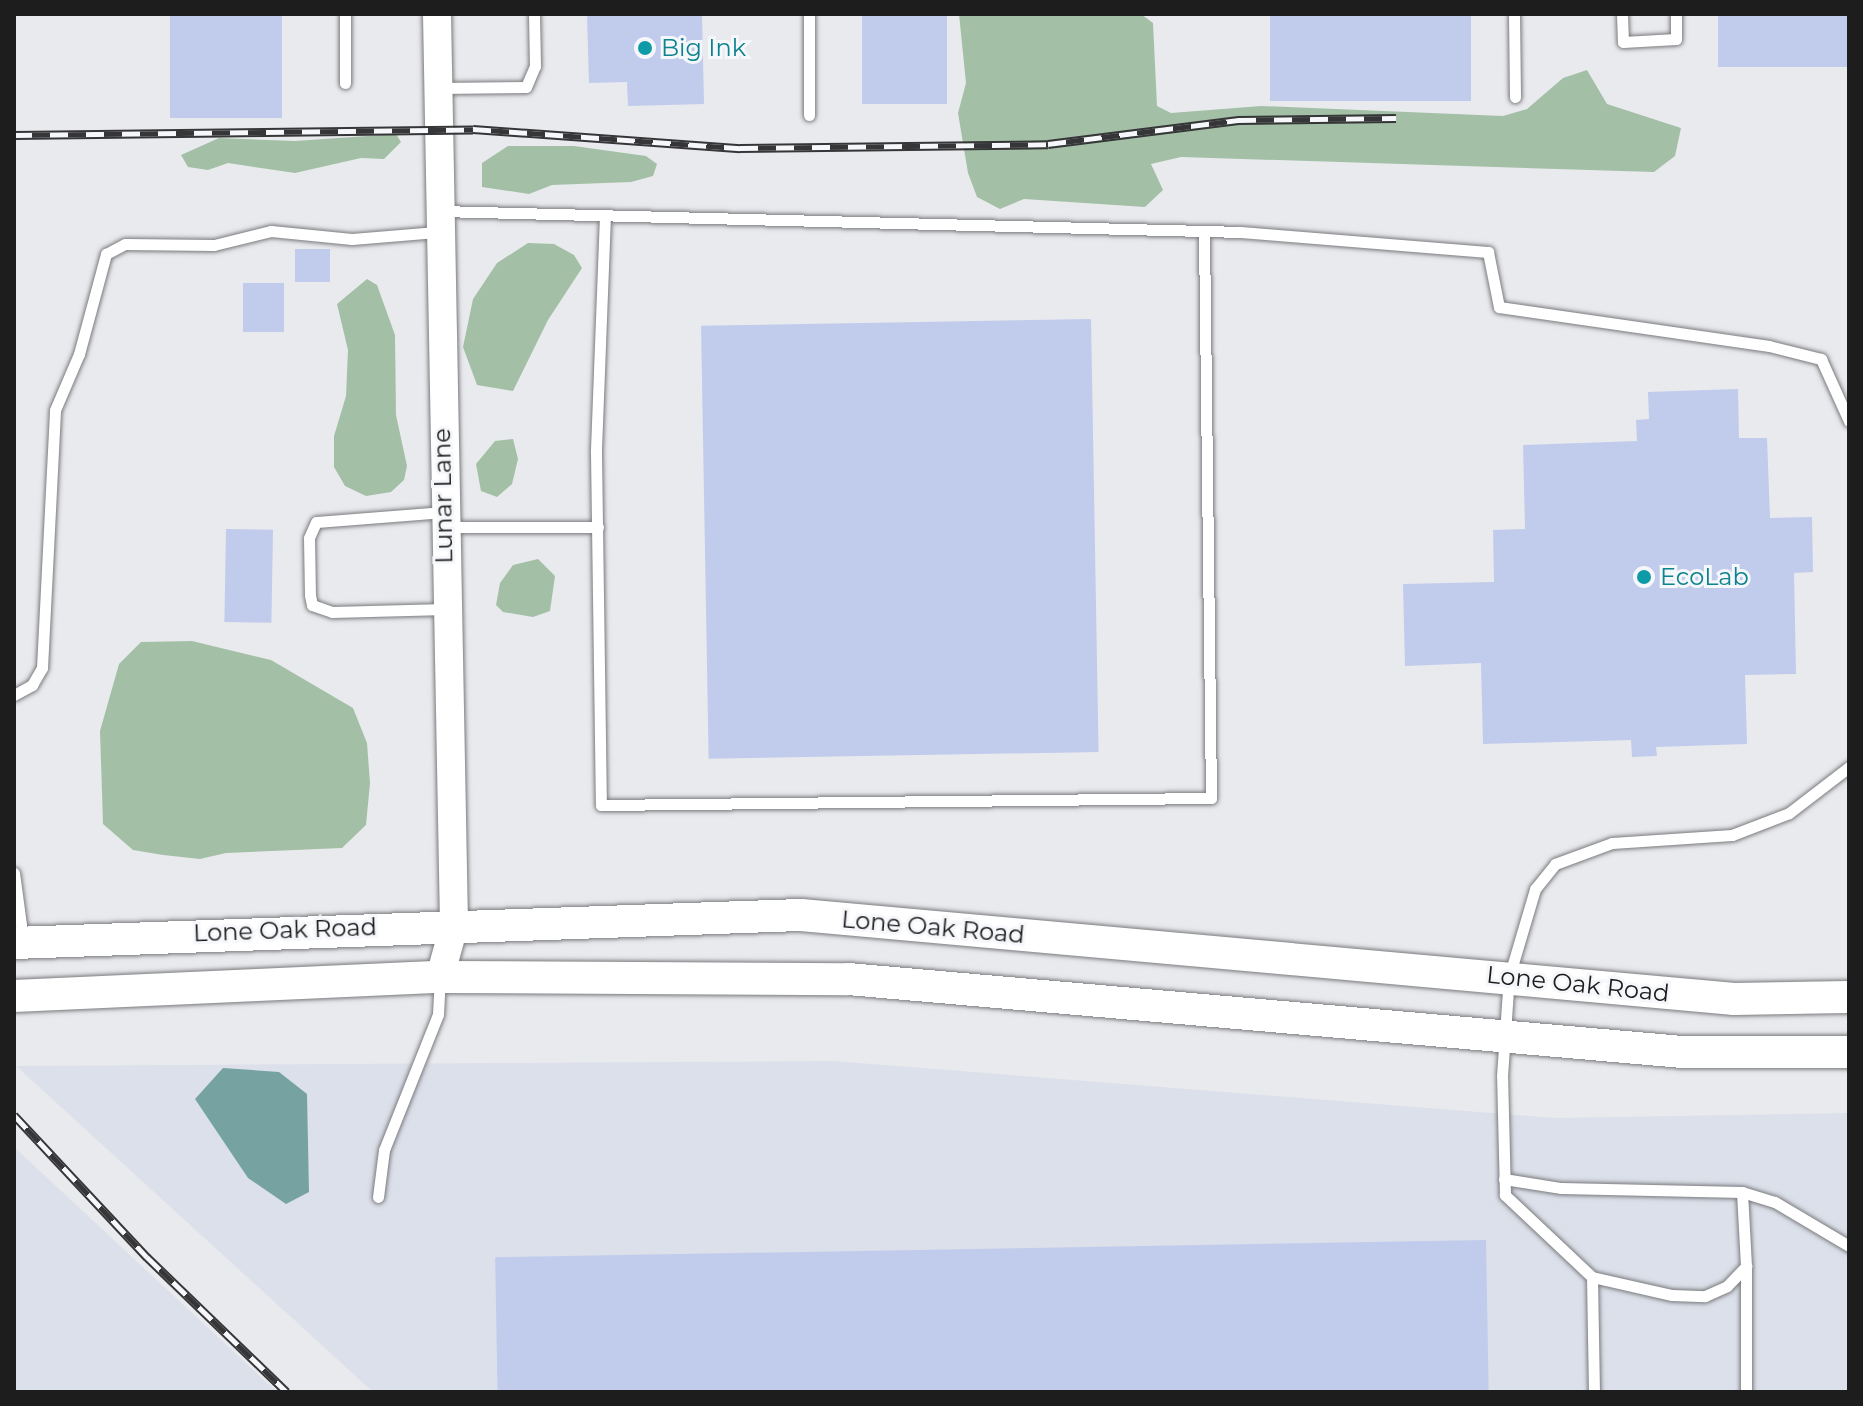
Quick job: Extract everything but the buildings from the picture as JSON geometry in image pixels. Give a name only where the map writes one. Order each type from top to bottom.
[{"type":"main road","name":"Lone Oak Road","points":[[19,943],[801,915],[1734,999],[1849,997]]},
{"type":"main road","points":[[14,996],[440,977],[848,979],[1683,1052],[1849,1052]]},
{"type":"street","name":"Lunar Lane","points":[[437,14],[437,221],[454,926],[440,977]]},
{"type":"lane","points":[[345,14],[345,83]]},
{"type":"lane","points":[[435,88],[526,87],[535,66],[534,14]]},
{"type":"lane","points":[[809,14],[809,115]]},
{"type":"lane","points":[[1514,14],[1515,97]]},
{"type":"lane","points":[[1622,14],[1623,42],[1676,39],[1676,14]]},
{"type":"lane","points":[[605,215],[598,527],[601,805],[707,808],[1211,798],[1204,231]]},
{"type":"lane","points":[[14,695],[32,685],[42,668],[55,410],[79,354],[106,254],[125,244],[214,245],[271,231],[352,239],[437,221],[605,215],[1204,231],[1488,252],[1499,307],[1769,346],[1821,359],[1849,421]]},
{"type":"lane","points":[[446,609],[321,611],[312,605],[310,528],[316,522],[444,520],[598,527]]},
{"type":"lane","points":[[1746,1266],[1727,1286],[1705,1296],[1672,1295],[1592,1277],[1505,1195],[1503,1036],[1509,977],[1535,889],[1555,864],[1612,843],[1732,835],[1789,813],[1849,767]]},
{"type":"lane","points":[[14,873],[19,943]]},
{"type":"lane","points":[[378,1197],[384,1150],[438,1014],[440,977]]},
{"type":"lane","points":[[1504,1179],[1561,1188],[1742,1192],[1775,1202],[1849,1246]]},
{"type":"lane","points":[[1742,1192],[1746,1266],[1746,1392]]},
{"type":"lane","points":[[1592,1277],[1594,1392]]},
{"type":"shaded area","points":[[833,1061],[1555,1118],[1849,1113],[1849,1392],[373,1392],[16,1066]]},
{"type":"shaded area","points":[[14,1147],[277,1392],[14,1392]]},
{"type":"green space","points":[[959,14],[1141,14],[1153,23],[1157,106],[1171,113],[1261,106],[1503,116],[1527,109],[1563,78],[1587,70],[1607,104],[1681,128],[1675,156],[1654,172],[1181,157],[1151,164],[1163,190],[1145,207],[1024,199],[1000,209],[977,197],[968,173],[958,113],[966,83]]},
{"type":"green space","points":[[396,134],[401,142],[384,159],[361,158],[295,173],[228,163],[208,170],[188,167],[181,155],[219,138],[295,141]]},
{"type":"green space","points":[[508,146],[574,146],[646,156],[657,164],[653,176],[631,182],[552,185],[529,194],[482,187],[482,163]]},
{"type":"green space","points":[[528,243],[554,244],[574,255],[582,268],[548,320],[513,391],[477,385],[463,347],[473,299],[497,263]]},
{"type":"green space","points":[[367,279],[377,285],[395,335],[396,415],[407,466],[404,480],[391,492],[366,496],[345,486],[334,467],[334,436],[346,396],[348,350],[337,304]]},
{"type":"green space","points":[[513,439],[518,459],[512,484],[497,497],[481,491],[476,464],[495,441]]},
{"type":"green space","points":[[538,559],[555,576],[550,611],[533,617],[503,612],[496,605],[500,583],[513,565]]},
{"type":"green space","points":[[192,641],[271,660],[353,708],[367,743],[370,783],[366,825],[342,848],[226,853],[200,859],[133,850],[103,824],[100,731],[119,664],[141,642]]},
{"type":"water","points":[[223,1068],[279,1072],[307,1094],[309,1192],[286,1204],[248,1178],[195,1099]]},
{"type":"railway","points":[[14,135],[473,129],[740,148],[1048,144],[1238,120],[1396,118]]},
{"type":"railway","points":[[14,1115],[147,1257],[287,1392]]},
{"type":"place","name":"Big Ink","points":[[645,48]]},
{"type":"place","name":"EcoLab","points":[[1644,577]]}]
